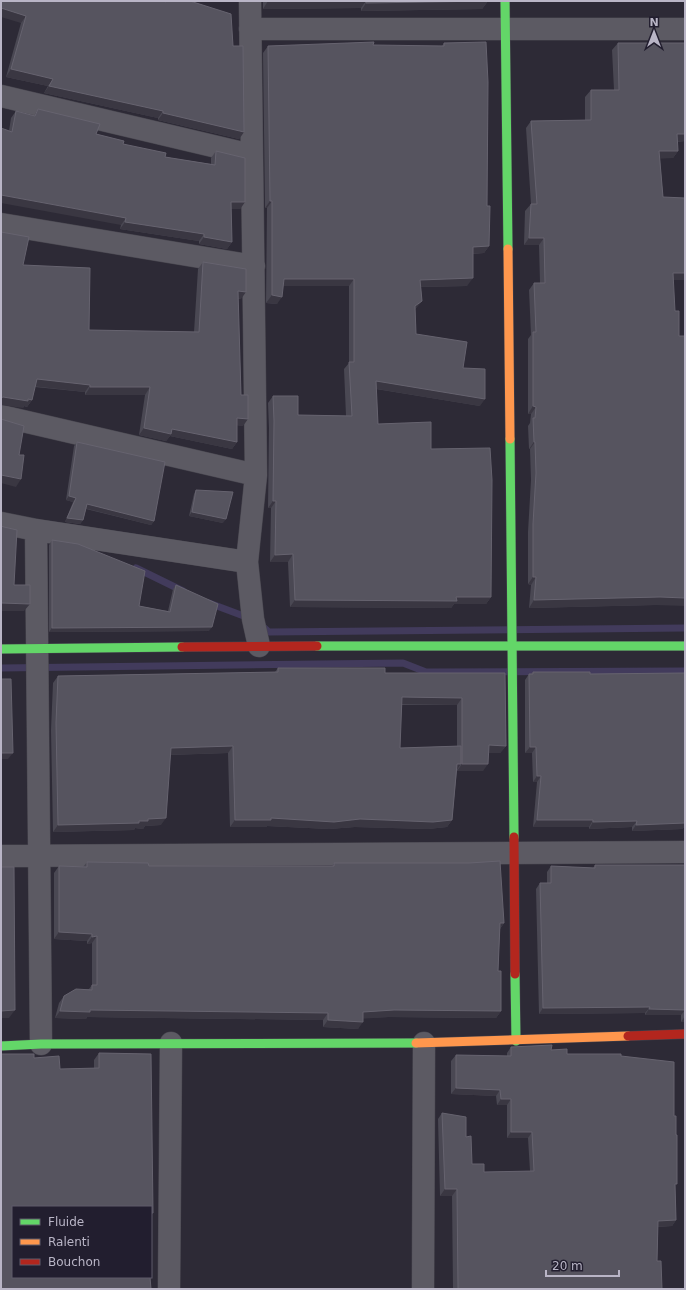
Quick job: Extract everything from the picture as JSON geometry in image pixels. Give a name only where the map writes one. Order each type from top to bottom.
[{"type":"street","points":[[505,1],[516,1041]]},
{"type":"street","points":[[246,2],[250,29],[256,476],[247,562],[253,619],[259,646]]},
{"type":"street","points":[[250,29],[685,29]]},
{"type":"street","points":[[1,96],[251,155]]},
{"type":"street","points":[[1,224],[254,266]]},
{"type":"street","points":[[1,416],[256,476]]},
{"type":"street","points":[[1,523],[36,530],[247,562]]},
{"type":"street","points":[[36,530],[41,1044]]},
{"type":"street","points":[[1,649],[37,650],[259,646],[685,646]]},
{"type":"street","points":[[1,856],[685,852]]},
{"type":"street","points":[[1,1046],[41,1044],[424,1043],[685,1034]]},
{"type":"street","points":[[423,1289],[424,1043]]},
{"type":"street","points":[[169,1289],[171,1044]]},
{"type":"building","points":[[1,1],[190,1],[231,14],[233,46],[243,46],[244,132],[163,113],[163,111],[49,86],[53,79],[11,69],[26,16],[1,8]]},
{"type":"building","points":[[366,1],[488,1],[366,3]]},
{"type":"building","points":[[374,42],[373,45],[444,46],[444,43],[486,42],[488,82],[487,206],[490,206],[489,246],[473,247],[473,278],[420,280],[422,301],[415,306],[416,334],[467,342],[463,368],[485,369],[485,399],[376,381],[378,424],[431,422],[431,449],[490,448],[492,480],[491,597],[456,597],[457,601],[295,600],[293,554],[275,555],[276,501],[273,501],[273,396],[298,396],[298,415],[352,416],[349,362],[354,362],[354,279],[284,279],[282,297],[272,295],[272,201],[270,201],[268,46]]},
{"type":"building","points":[[618,43],[685,43],[685,134],[677,134],[678,151],[659,151],[663,197],[685,198],[685,273],[673,273],[675,311],[679,311],[679,336],[685,336],[685,598],[660,597],[534,600],[536,577],[533,577],[533,524],[536,473],[533,418],[535,418],[536,407],[533,406],[533,332],[536,332],[534,283],[545,283],[544,238],[529,238],[531,204],[537,204],[531,121],[591,120],[591,90],[619,90]]},
{"type":"building","points":[[38,109],[100,124],[96,134],[124,141],[123,144],[166,153],[165,157],[215,165],[216,151],[245,158],[245,202],[231,202],[232,242],[204,237],[204,234],[125,222],[126,218],[1,195],[1,128],[12,132],[16,111],[35,116]]},
{"type":"building","points":[[1,232],[29,237],[23,265],[90,268],[89,330],[199,332],[203,262],[246,269],[246,292],[238,291],[241,395],[248,395],[248,419],[237,418],[237,442],[172,429],[171,434],[144,428],[150,387],[90,387],[90,385],[37,379],[32,400],[28,399],[28,401],[3,397],[1,398]]},
{"type":"building","points":[[1,419],[24,426],[19,455],[24,455],[21,479],[1,475]]},
{"type":"building","points":[[77,442],[165,462],[154,521],[87,504],[83,520],[67,518],[76,498],[69,496]]},
{"type":"building","points":[[196,490],[233,492],[226,519],[192,512]]},
{"type":"building","points":[[1,526],[17,530],[14,585],[30,585],[30,604],[1,603]]},
{"type":"building","points":[[52,540],[78,544],[145,571],[139,606],[170,612],[176,585],[218,604],[212,627],[52,628]]},
{"type":"building","points":[[278,668],[385,668],[385,673],[505,673],[506,746],[489,745],[488,764],[462,764],[462,698],[402,697],[400,748],[461,746],[461,764],[457,764],[452,820],[433,822],[360,819],[334,822],[271,818],[271,820],[235,820],[233,746],[171,748],[166,818],[148,819],[148,821],[139,821],[139,823],[58,825],[56,723],[58,676],[278,672]]},
{"type":"building","points":[[533,672],[590,672],[590,674],[685,673],[685,823],[636,825],[637,821],[593,822],[593,820],[537,820],[541,776],[537,776],[536,747],[530,747],[529,674],[533,674]]},
{"type":"building","points":[[1,679],[11,679],[13,753],[1,753]]},
{"type":"building","points":[[500,861],[504,923],[500,923],[498,971],[501,971],[501,1011],[394,1010],[363,1012],[363,1022],[328,1020],[328,1013],[90,1010],[90,1012],[60,1011],[64,996],[76,989],[92,990],[92,985],[97,985],[97,936],[92,937],[92,934],[59,932],[59,866],[87,867],[87,862],[148,863],[149,866],[334,866],[334,863],[469,863]]},
{"type":"building","points":[[595,865],[685,865],[685,1010],[649,1009],[650,1007],[543,1008],[540,883],[551,883],[551,866],[595,868]]},
{"type":"building","points":[[1,867],[14,867],[15,1010],[1,1011]]},
{"type":"building","points":[[552,1045],[551,1050],[567,1049],[567,1054],[621,1054],[621,1056],[674,1062],[674,1116],[676,1116],[677,1135],[677,1184],[675,1184],[676,1220],[658,1221],[657,1261],[661,1261],[662,1289],[458,1289],[457,1189],[445,1189],[442,1113],[466,1117],[466,1137],[471,1136],[472,1164],[484,1164],[484,1172],[534,1171],[532,1132],[511,1132],[511,1099],[501,1099],[500,1090],[456,1088],[456,1055],[511,1056],[511,1047]]},
{"type":"building","points":[[99,1053],[151,1054],[153,1213],[152,1206],[12,1206],[12,1278],[150,1278],[151,1289],[1,1289],[1,1054],[34,1054],[34,1058],[59,1056],[60,1069],[99,1068]]},
{"type":"waterway","points":[[136,568],[183,591]]},
{"type":"waterway","points":[[209,603],[249,618]]},
{"type":"waterway","points":[[260,624],[269,632],[685,628]]},
{"type":"waterway","points":[[1,668],[403,663],[426,672],[685,671]]},
{"type":"traffic: fast","points":[[505,1],[508,249]]},
{"type":"traffic: fast","points":[[510,439],[514,837]]},
{"type":"traffic: fast","points":[[317,646],[685,646]]},
{"type":"traffic: fast","points":[[1,649],[182,647]]},
{"type":"traffic: fast","points":[[515,974],[516,1041]]},
{"type":"traffic: fast","points":[[1,1046],[41,1044],[416,1043]]},
{"type":"traffic: slow","points":[[508,249],[510,439]]},
{"type":"traffic: slow","points":[[416,1043],[628,1036]]},
{"type":"traffic: jam","points":[[182,647],[317,646]]},
{"type":"traffic: jam","points":[[514,837],[515,974]]},
{"type":"traffic: jam","points":[[628,1036],[685,1034]]}]
